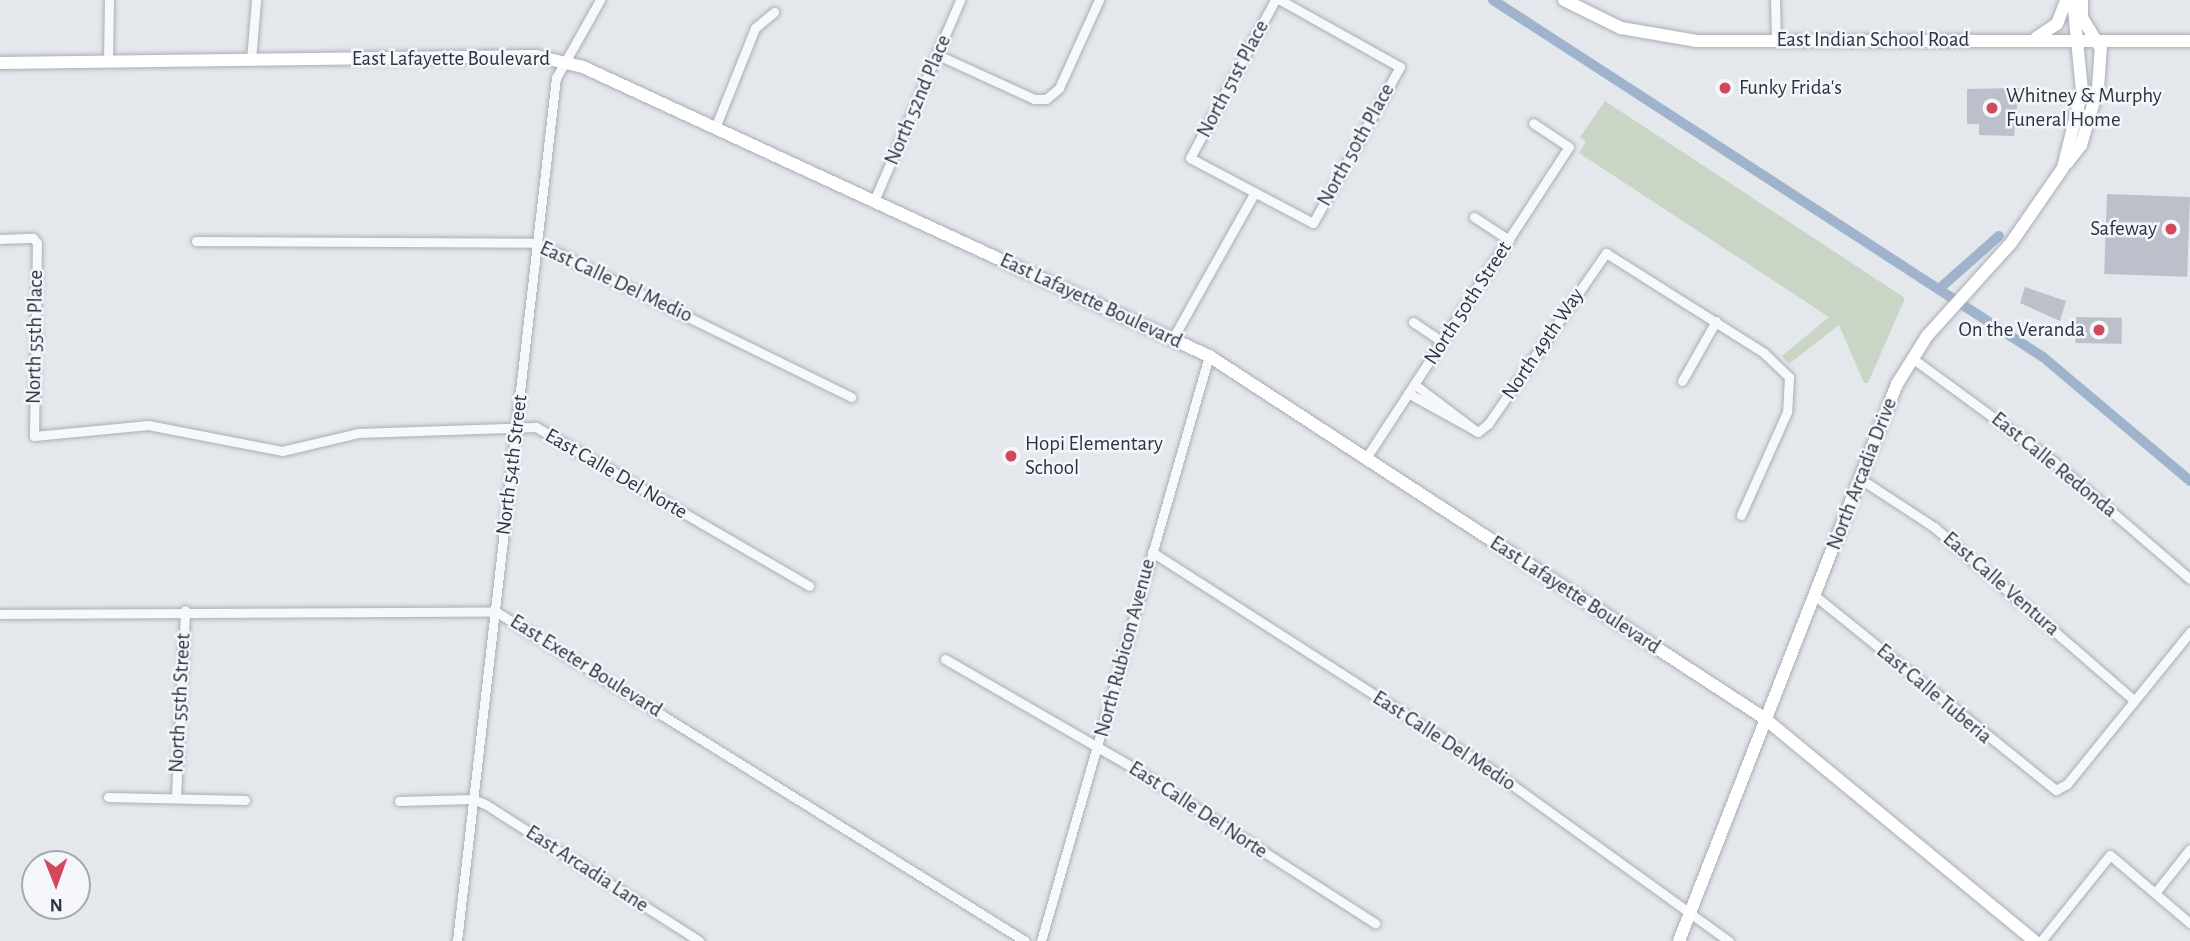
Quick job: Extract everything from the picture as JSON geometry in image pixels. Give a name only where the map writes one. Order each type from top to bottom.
[{"type":"street","points":[[108,61],[109,0]]},
{"type":"street","points":[[251,60],[256,0]]},
{"type":"street","name":"North 54th Street","points":[[457,941],[556,78],[600,0]]},
{"type":"street","name":"North 52nd Place","points":[[874,201],[960,0]]},
{"type":"street","points":[[938,54],[1034,99],[1046,99],[1059,88],[1099,0]]},
{"type":"street","name":"North 50th Place","points":[[1255,192],[1313,223],[1400,67],[1278,0]]},
{"type":"street","name":"North 51st Place","points":[[1255,192],[1190,158],[1278,0]]},
{"type":"street","name":"East Indian School Road","points":[[1564,0],[1640,33],[1697,41],[2190,41]]},
{"type":"street","points":[[1775,0],[1776,40]]},
{"type":"street","points":[[2034,39],[2057,24],[2066,0]]},
{"type":"street","name":"North Arcadia Drive","points":[[1679,941],[1859,478],[1912,358],[1951,308],[2017,236],[2063,168],[2082,101],[2073,0]]},
{"type":"street","points":[[2063,168],[2081,145],[2089,113],[2088,47],[2094,40],[2082,17],[2082,0]]},
{"type":"street","points":[[715,128],[755,28],[774,12]]},
{"type":"street","name":"East Lafayette Boulevard","points":[[0,63],[536,56],[566,61],[1209,356],[1764,718],[2035,941]]},
{"type":"street","name":"North 50th Street","points":[[1366,458],[1569,147],[1533,122]]},
{"type":"street","points":[[1173,338],[1255,192]]},
{"type":"street","points":[[1474,217],[1509,240]]},
{"type":"street","name":"North 55th Place","points":[[0,239],[33,238],[34,436]]},
{"type":"street","name":"East Calle Del Medio","points":[[196,241],[537,243],[852,397]]},
{"type":"street","name":"North 49th Way","points":[[1411,389],[1478,432],[1488,424],[1606,253],[1716,321]]},
{"type":"street","points":[[1413,321],[1443,342]]},
{"type":"street","points":[[1682,381],[1716,321],[1789,377],[1787,412],[1741,515]]},
{"type":"street","name":"North Rubicon Avenue","points":[[1041,941],[1209,356]]},
{"type":"street","name":"East Calle Redonda","points":[[1912,358],[2054,462],[2190,579]]},
{"type":"street","name":"East Calle Del Norte","points":[[34,436],[148,425],[282,452],[358,433],[517,430],[536,427],[809,586]]},
{"type":"street","name":"East Calle Ventura","points":[[1859,478],[1934,527],[2134,700]]},
{"type":"street","name":"East Calle Del Medio","points":[[1152,552],[1493,771],[1729,941]]},
{"type":"street","name":"East Calle Tuberia","points":[[1814,595],[2056,790],[2067,784],[2134,700]]},
{"type":"street","name":"East Exeter Boulevard","points":[[0,614],[185,610],[495,611],[1025,941]]},
{"type":"street","name":"North 55th Street","points":[[176,796],[185,610]]},
{"type":"street","points":[[2134,700],[2190,632]]},
{"type":"street","name":"East Calle Del Norte","points":[[945,659],[1098,747],[1374,923]]},
{"type":"street","points":[[108,797],[176,796],[245,800]]},
{"type":"street","points":[[399,801],[473,799]]},
{"type":"street","name":"East Arcadia Lane","points":[[473,799],[699,941]]},
{"type":"street","points":[[2155,893],[2190,849]]},
{"type":"street","points":[[2041,941],[2110,855],[2190,923]]},
{"type":"green space","points":[[1605,101],[1905,298],[1868,383],[1864,383],[1839,325],[1789,364],[1782,356],[1829,317],[1579,153],[1586,142],[1580,137]]},
{"type":"building","name":"Whitney & Murphy Funeral Home","points":[[2019,88],[2014,136],[1979,135],[1979,124],[1967,124],[1967,89]]},
{"type":"building","points":[[2107,194],[2190,197],[2187,277],[2104,274]]},
{"type":"building","points":[[2025,287],[2066,301],[2060,321],[2020,303]]},
{"type":"building","name":"On the Veranda","points":[[2076,317],[2122,318],[2122,344],[2076,343]]},
{"type":"waterway","points":[[1493,0],[2043,357],[2190,481]]},
{"type":"waterway","points":[[1939,289],[1999,236]]},
{"type":"place","name":"Funky Frida's","points":[[1725,88]]},
{"type":"place","name":"Whitney & Murphy Funeral Home","points":[[1992,108]]},
{"type":"place","name":"Safeway","points":[[2171,229]]},
{"type":"place","name":"On the Veranda","points":[[2099,330]]},
{"type":"place","name":"Hopi Elementary School","points":[[1011,456]]}]
